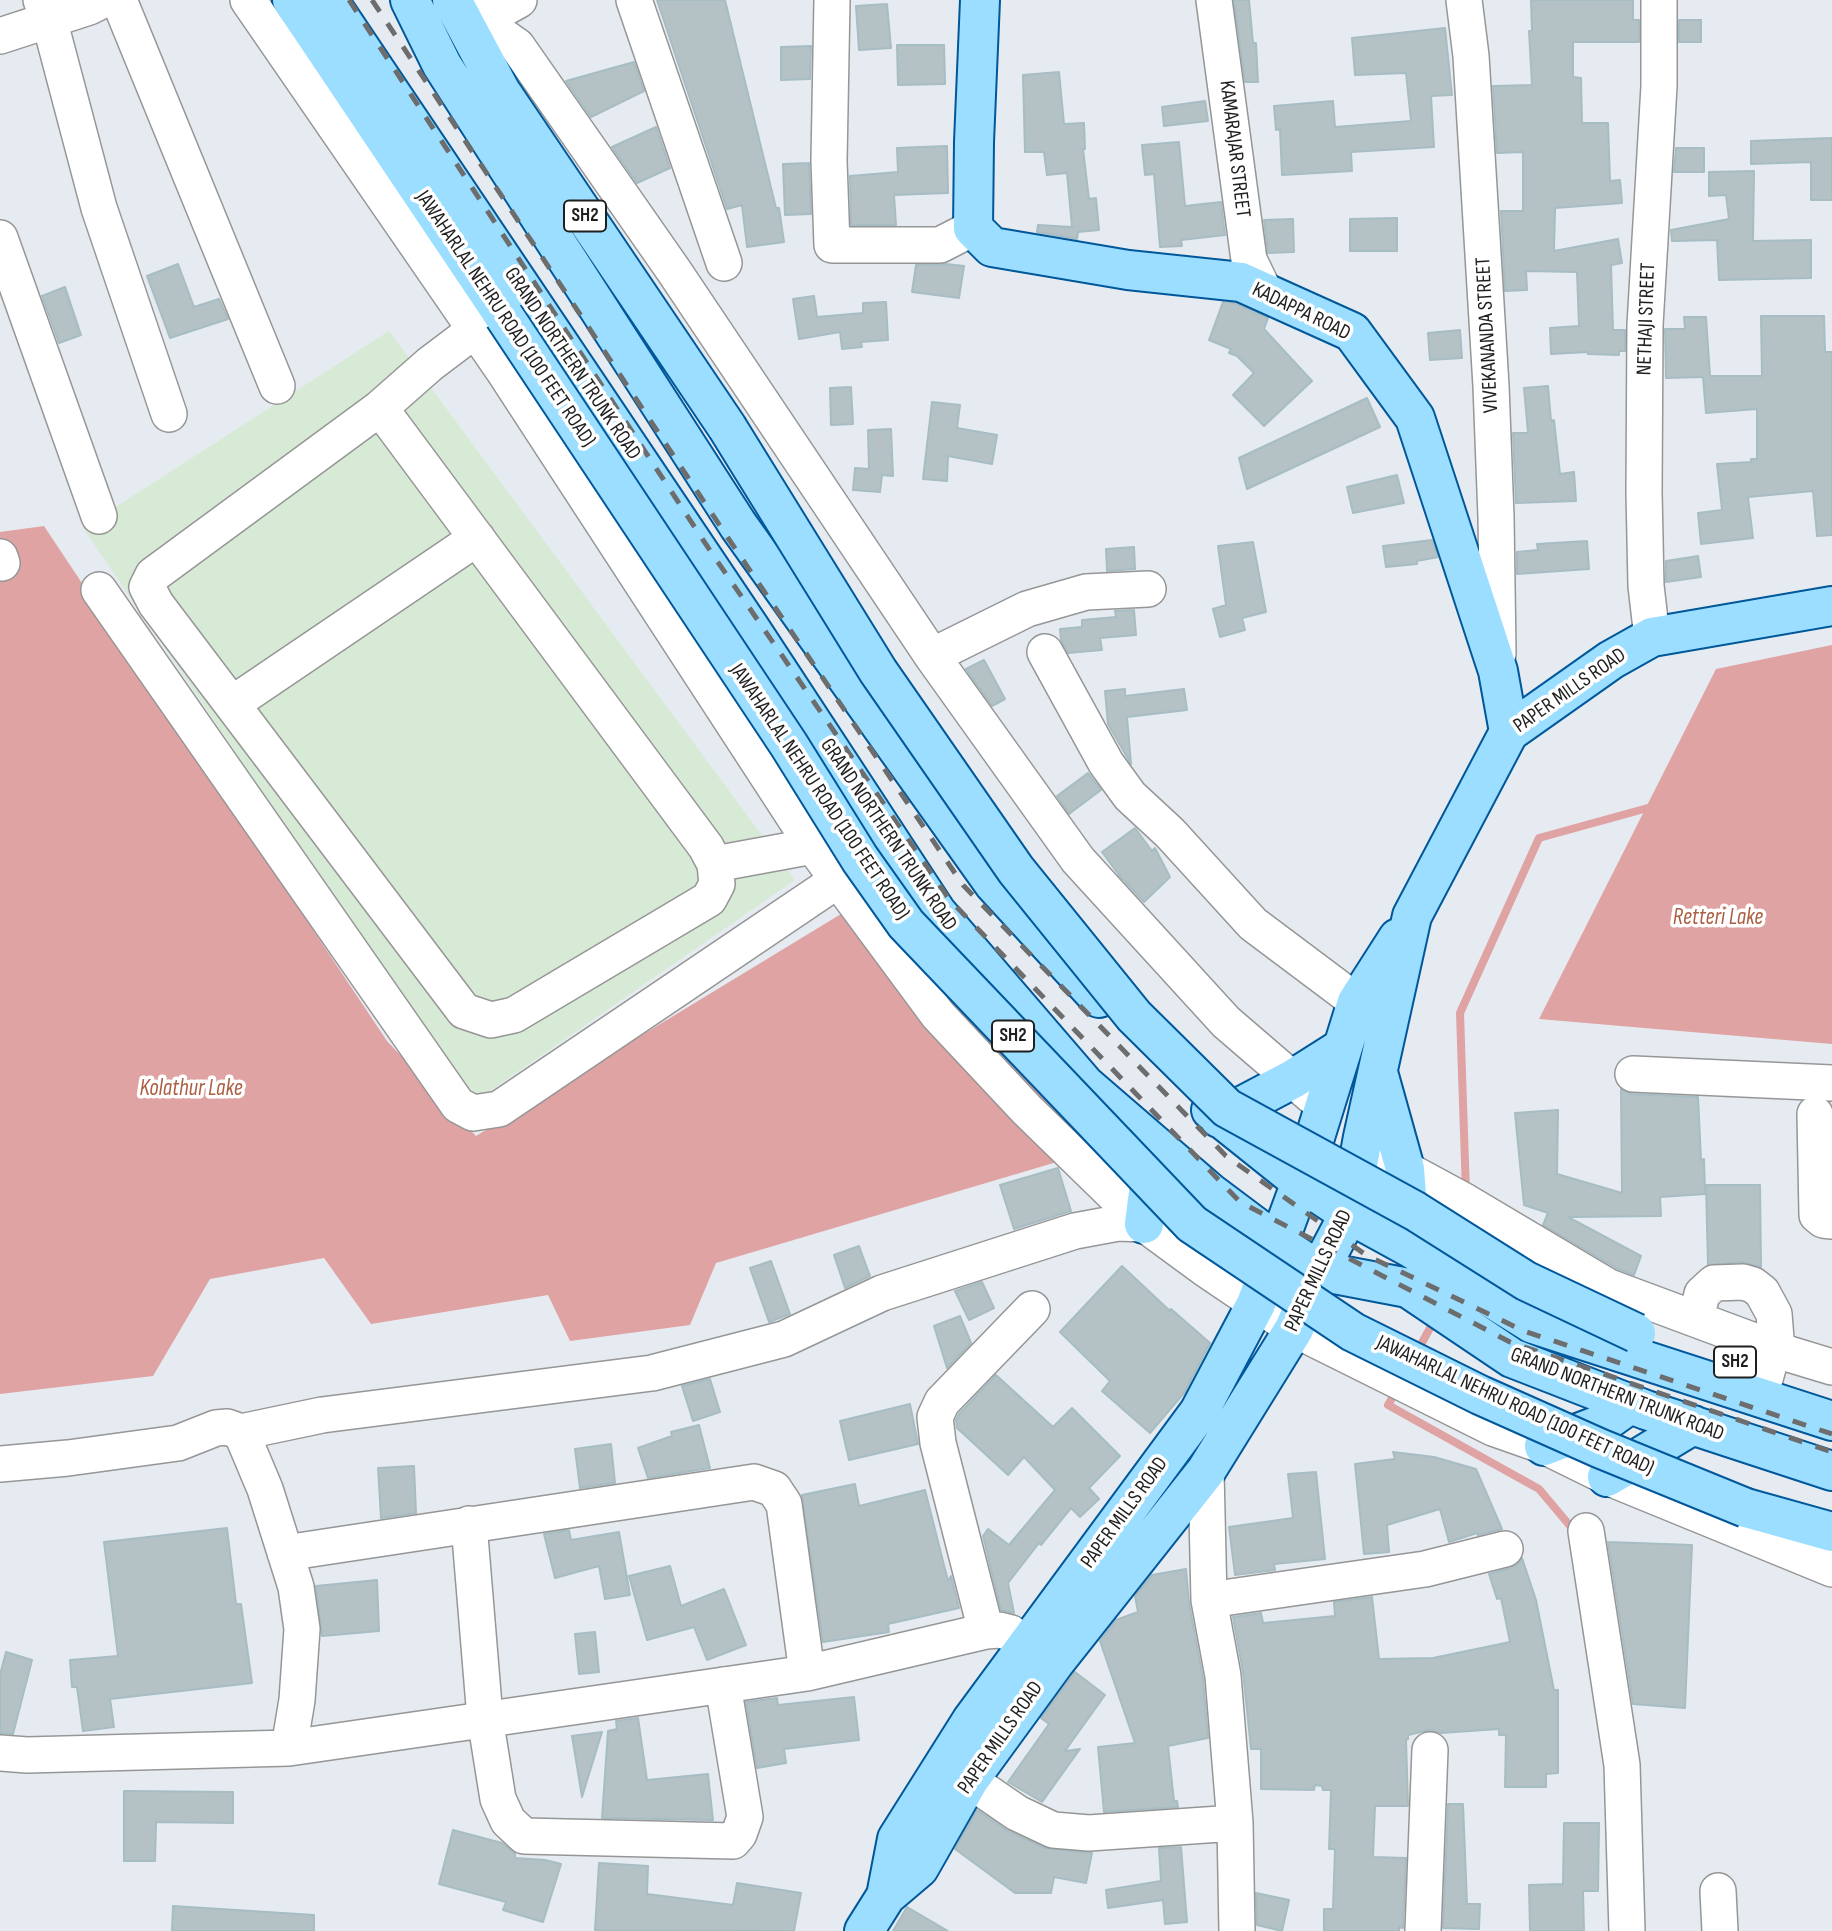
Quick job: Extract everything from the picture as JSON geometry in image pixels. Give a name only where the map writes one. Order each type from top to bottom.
[{"type":"main road","name":"JAWAHARLAL NEHRU ROAD (100 FEET ROAD)","points":[[292,0],[489,323],[789,745],[860,859],[906,924],[1192,1224],[1353,1332],[1480,1395],[1599,1448],[1746,1508],[1832,1532]]},
{"type":"main road","name":"GRAND NORTHERN TRUNK ROAD","points":[[328,0],[750,628],[937,913],[1086,1085],[1209,1192],[1319,1271],[1408,1288],[1513,1358],[1630,1404],[1832,1471]]},
{"type":"main road","name":"GRAND NORTHERN TRUNK ROAD","points":[[410,0],[442,65],[737,525],[994,884],[1128,1029],[1219,1118],[1301,1182],[1349,1214],[1411,1248],[1533,1324],[1766,1372],[1832,1421]]},
{"type":"main road","points":[[974,228],[974,142],[980,0]]},
{"type":"main road","name":"SH2","points":[[462,8],[501,92],[727,427],[878,671],[1016,870],[1134,1016],[1227,1108],[1415,1211],[1526,1281],[1636,1333],[1832,1395]]},
{"type":"main road","name":"KADAPPA ROAD","points":[[974,228],[992,247],[1128,270],[1241,282],[1352,332],[1415,418],[1498,671],[1509,732]]},
{"type":"main road","name":"PAPER MILLS ROAD","points":[[886,1896],[897,1839],[972,1720],[1199,1412],[1256,1304],[1301,1182],[1357,1002],[1412,916],[1509,732],[1611,660],[1652,638],[1832,606]]},
{"type":"main road","name":"PAPER MILLS ROAD","points":[[864,1931],[886,1896],[919,1868],[969,1780],[1055,1662],[1206,1471],[1294,1329],[1319,1271],[1349,1214],[1363,1136],[1412,916]]},
{"type":"main road","points":[[1219,1118],[1293,1079],[1342,1048]]},
{"type":"main road","points":[[1378,1070],[1405,1169],[1411,1248]]},
{"type":"main road","points":[[1144,1224],[1153,1146]]},
{"type":"main road","points":[[1544,1446],[1602,1424],[1630,1404]]},
{"type":"main road","points":[[1607,1477],[1693,1425]]},
{"type":"street","points":[[0,36],[45,9],[89,8],[103,0]]},
{"type":"street","points":[[119,0],[277,386]]},
{"type":"street","points":[[248,0],[489,323],[511,382],[813,846],[938,1015],[1027,1110],[1144,1224],[1294,1329],[1493,1428],[1544,1446],[1607,1477],[1832,1569]]},
{"type":"street","points":[[462,8],[519,0]]},
{"type":"street","points":[[634,0],[724,263]]},
{"type":"street","points":[[832,0],[829,162],[832,245],[940,245],[974,228]]},
{"type":"street","name":"KAMARAJAR STREET","points":[[1214,0],[1249,260],[1265,293]]},
{"type":"street","name":"VIVEKANANDA STREET","points":[[1464,0],[1471,56],[1491,399],[1498,671]]},
{"type":"street","name":"NETHAJI STREET","points":[[1652,638],[1646,586],[1645,353],[1659,86],[1659,0]]},
{"type":"street","points":[[462,8],[517,46],[674,271],[932,656],[1078,860],[1226,1022],[1324,1105]]},
{"type":"street","points":[[45,9],[99,208],[169,415]]},
{"type":"street","points":[[0,238],[99,516]]},
{"type":"street","points":[[380,408],[706,847],[715,864],[717,884],[709,899],[514,1015],[491,1020],[464,1011],[156,604],[147,587],[153,575],[380,408],[430,364],[489,323]]},
{"type":"street","points":[[232,704],[477,538]]},
{"type":"street","points":[[932,656],[1027,608],[1086,592],[1147,589]]},
{"type":"street","points":[[99,590],[458,1105],[473,1113],[499,1109],[838,880]]},
{"type":"street","points":[[1045,652],[1106,764],[1130,796],[1170,833],[1253,924],[1357,1002]]},
{"type":"street","points":[[715,864],[813,846]]},
{"type":"street","points":[[1633,1074],[1832,1083]]},
{"type":"street","points":[[1815,1114],[1817,1215],[1823,1220],[1832,1221]]},
{"type":"street","points":[[1363,1136],[1405,1169],[1609,1287],[1696,1319],[1766,1372],[1832,1367]]},
{"type":"street","points":[[0,1464],[178,1443],[216,1428],[227,1427],[241,1432],[322,1415],[652,1373],[783,1339],[882,1293],[1075,1230],[1118,1223],[1144,1224]]},
{"type":"street","points":[[1696,1319],[1702,1294],[1714,1283],[1728,1281],[1753,1285],[1762,1292],[1774,1314],[1776,1339],[1766,1372]]},
{"type":"street","points":[[986,1631],[938,1443],[935,1417],[942,1402],[1032,1309]]},
{"type":"street","points":[[241,1432],[265,1489],[296,1587],[302,1629],[297,1700],[289,1748]]},
{"type":"street","points":[[1206,1471],[1209,1600],[1223,1676],[1234,1823],[1237,1931]]},
{"type":"street","points":[[285,1553],[754,1482],[774,1489],[784,1504],[807,1673]]},
{"type":"street","points":[[469,1524],[485,1718],[498,1798],[508,1821],[524,1836],[733,1840],[739,1834],[745,1817],[723,1685]]},
{"type":"street","points":[[1588,1547],[1622,1765],[1627,1922]]},
{"type":"street","points":[[1209,1600],[1413,1571],[1505,1549]]},
{"type":"street","points":[[0,1754],[289,1748],[807,1673],[986,1631],[1011,1633],[1027,1646]]},
{"type":"street","points":[[1423,1931],[1430,1750]]},
{"type":"street","points":[[969,1780],[1017,1813],[1053,1830],[1089,1833],[1234,1823]]},
{"type":"street","points":[[1718,1891],[1720,1931]]},
{"type":"shaded area","points":[[389,331],[795,880],[474,1102],[83,528]]},
{"type":"water","name":"Kolathur Lake","points":[[44,526],[387,1041],[476,1136],[864,900],[1094,1151],[716,1263],[690,1325],[570,1341],[548,1295],[371,1324],[324,1258],[210,1279],[153,1376],[0,1394],[0,532]]},
{"type":"water","name":"Retteri Lake","points":[[1832,645],[1832,1044],[1539,1019],[1716,669]]},
{"type":"building","points":[[657,0],[725,0],[776,208],[779,208],[784,242],[747,247],[742,205],[727,209]]},
{"type":"building","points":[[1234,0],[1249,0],[1253,43],[1256,43],[1258,82],[1245,82]]},
{"type":"building","points":[[1531,0],[1633,0],[1633,20],[1639,20],[1639,42],[1573,42],[1573,77],[1581,78],[1582,123],[1608,123],[1610,181],[1620,180],[1622,203],[1555,208],[1554,251],[1618,239],[1622,263],[1611,265],[1613,330],[1625,330],[1625,351],[1619,351],[1619,355],[1588,352],[1551,354],[1550,328],[1579,326],[1577,272],[1526,271],[1527,290],[1505,291],[1501,211],[1523,211],[1523,152],[1497,153],[1493,86],[1532,85],[1529,31],[1532,31]]},
{"type":"building","points":[[887,4],[891,48],[859,50],[856,6]]},
{"type":"building","points":[[1679,20],[1701,20],[1701,42],[1679,42]]},
{"type":"building","points":[[1445,28],[1452,95],[1431,96],[1434,147],[1351,152],[1352,171],[1282,175],[1280,129],[1276,130],[1274,106],[1333,101],[1335,127],[1411,121],[1406,73],[1355,75],[1352,38]]},
{"type":"building","points":[[897,45],[944,45],[945,84],[898,85]]},
{"type":"building","points":[[811,46],[810,79],[781,80],[781,47]]},
{"type":"building","points":[[634,62],[644,91],[591,117],[566,81]]},
{"type":"building","points":[[1059,72],[1064,124],[1084,123],[1083,149],[1089,199],[1096,198],[1099,230],[1078,232],[1077,239],[1037,232],[1038,225],[1072,227],[1067,173],[1047,175],[1044,152],[1025,152],[1023,75]]},
{"type":"building","points":[[1205,101],[1208,121],[1164,126],[1162,107]]},
{"type":"building","points":[[656,127],[670,168],[637,183],[612,147]]},
{"type":"building","points":[[1832,138],[1832,200],[1811,200],[1811,162],[1751,164],[1751,141]]},
{"type":"building","points":[[1179,142],[1185,206],[1221,202],[1225,235],[1181,240],[1182,246],[1160,247],[1154,174],[1145,175],[1142,145]]},
{"type":"building","points":[[947,146],[948,193],[894,195],[896,225],[851,225],[850,176],[898,172],[897,148]]},
{"type":"building","points":[[1676,148],[1704,148],[1704,172],[1674,172]]},
{"type":"building","points":[[809,163],[811,214],[785,215],[783,164]]},
{"type":"building","points":[[1754,171],[1753,241],[1811,240],[1811,278],[1719,280],[1717,240],[1672,241],[1671,230],[1729,219],[1726,195],[1709,196],[1709,172]]},
{"type":"building","points":[[1397,218],[1397,251],[1350,251],[1350,219]]},
{"type":"building","points":[[1293,219],[1294,252],[1268,253],[1264,220]]},
{"type":"building","points":[[178,264],[194,307],[219,299],[228,319],[170,338],[147,276]]},
{"type":"building","points":[[916,265],[964,266],[959,298],[912,292]]},
{"type":"building","points":[[65,287],[81,335],[59,343],[42,296]]},
{"type":"building","points":[[814,296],[817,317],[863,313],[863,303],[886,302],[888,340],[861,342],[862,347],[842,349],[840,332],[799,339],[793,299]]},
{"type":"building","points":[[1223,302],[1235,303],[1268,318],[1264,329],[1312,381],[1264,426],[1233,395],[1254,373],[1237,356],[1229,353],[1231,349],[1209,340]]},
{"type":"building","points":[[1761,316],[1824,316],[1825,352],[1832,352],[1832,535],[1817,536],[1813,491],[1748,497],[1753,538],[1701,544],[1698,513],[1722,510],[1717,464],[1751,462],[1751,459],[1757,459],[1757,409],[1706,413],[1703,377],[1666,378],[1665,329],[1685,329],[1684,317],[1706,317],[1710,376],[1762,376]]},
{"type":"building","points":[[1460,330],[1462,358],[1430,360],[1428,333]]},
{"type":"building","points":[[1548,386],[1560,474],[1574,472],[1576,501],[1516,503],[1513,433],[1528,433],[1524,388]]},
{"type":"building","points":[[851,387],[853,424],[831,425],[830,388]]},
{"type":"building","points":[[1367,398],[1380,427],[1247,489],[1239,458]]},
{"type":"building","points":[[932,402],[960,405],[957,428],[997,435],[992,464],[948,456],[947,481],[923,479]]},
{"type":"building","points":[[891,429],[893,476],[882,475],[880,492],[853,490],[855,468],[869,469],[868,430]]},
{"type":"building","points":[[1397,475],[1404,503],[1353,513],[1347,487]]},
{"type":"building","points":[[1432,540],[1438,557],[1417,561],[1417,564],[1386,567],[1383,546]]},
{"type":"building","points":[[1587,541],[1589,569],[1517,574],[1517,552],[1538,550],[1537,544]]},
{"type":"building","points":[[1253,542],[1266,612],[1242,618],[1245,630],[1220,637],[1213,609],[1226,605],[1218,546]]},
{"type":"building","points":[[1134,547],[1135,569],[1107,571],[1106,549]]},
{"type":"building","points":[[1698,556],[1701,577],[1666,582],[1666,561]]},
{"type":"building","points":[[1134,610],[1136,635],[1100,638],[1102,650],[1068,653],[1061,640],[1060,629],[1082,627],[1082,620],[1116,617],[1115,611]]},
{"type":"building","points":[[984,660],[1005,699],[992,706],[966,669]]},
{"type":"building","points":[[1125,689],[1125,696],[1184,689],[1187,710],[1127,717],[1131,764],[1108,724],[1105,691]]},
{"type":"building","points":[[1088,773],[1101,790],[1069,814],[1057,796]]},
{"type":"building","points":[[1135,828],[1152,851],[1155,848],[1170,877],[1144,902],[1102,852]]},
{"type":"building","points":[[1621,1089],[1632,1094],[1698,1097],[1701,1160],[1704,1159],[1705,1194],[1660,1197],[1661,1216],[1568,1217],[1641,1256],[1634,1275],[1618,1269],[1543,1225],[1548,1213],[1524,1205],[1515,1113],[1558,1110],[1557,1174],[1622,1193]]},
{"type":"building","points":[[1058,1168],[1071,1211],[1014,1229],[1000,1185]]},
{"type":"building","points":[[1706,1185],[1760,1185],[1761,1267],[1742,1262],[1708,1265]]},
{"type":"building","points":[[859,1246],[870,1276],[845,1288],[834,1255]]},
{"type":"building","points":[[771,1261],[790,1314],[769,1322],[750,1268]]},
{"type":"building","points":[[1122,1266],[1170,1311],[1171,1309],[1210,1343],[1184,1393],[1150,1433],[1102,1391],[1110,1381],[1060,1332]]},
{"type":"building","points":[[982,1282],[994,1308],[969,1320],[955,1291]]},
{"type":"building","points":[[960,1316],[971,1343],[947,1368],[934,1326]]},
{"type":"building","points":[[996,1375],[1053,1427],[1072,1408],[1120,1456],[1089,1488],[1099,1499],[1080,1517],[1071,1508],[1008,1583],[1014,1613],[1001,1610],[983,1536],[988,1529],[1009,1545],[1055,1490],[1024,1457],[1008,1475],[957,1428],[956,1420],[959,1414]]},
{"type":"building","points":[[710,1379],[720,1412],[693,1421],[682,1386]]},
{"type":"building","points":[[910,1404],[918,1444],[849,1460],[840,1421]]},
{"type":"building","points":[[699,1425],[710,1468],[648,1478],[638,1448],[672,1436],[671,1432]]},
{"type":"building","points":[[611,1444],[615,1483],[580,1488],[575,1449]]},
{"type":"building","points":[[1393,1452],[1434,1457],[1476,1469],[1502,1529],[1449,1542],[1440,1509],[1387,1525],[1389,1552],[1364,1554],[1355,1464],[1395,1459]]},
{"type":"building","points":[[414,1466],[416,1513],[381,1518],[378,1468]]},
{"type":"building","points":[[1316,1472],[1325,1559],[1274,1564],[1275,1570],[1235,1575],[1229,1527],[1293,1518],[1288,1474]]},
{"type":"building","points":[[855,1484],[859,1506],[925,1490],[948,1581],[951,1576],[959,1608],[888,1624],[889,1632],[823,1642],[802,1495]]},
{"type":"building","points":[[227,1528],[236,1604],[241,1604],[252,1683],[110,1699],[114,1727],[83,1731],[77,1687],[72,1687],[70,1660],[118,1656],[104,1542]]},
{"type":"building","points":[[569,1530],[571,1540],[619,1532],[630,1595],[605,1599],[599,1566],[555,1578],[544,1534]]},
{"type":"building","points":[[1608,1542],[1692,1545],[1685,1708],[1633,1704]]},
{"type":"building","points":[[1522,1558],[1536,1600],[1554,1690],[1558,1690],[1558,1773],[1546,1774],[1546,1787],[1505,1787],[1506,1735],[1499,1735],[1499,1729],[1441,1733],[1430,1730],[1408,1735],[1408,1806],[1375,1806],[1373,1857],[1406,1858],[1403,1928],[1399,1927],[1399,1931],[1324,1931],[1324,1909],[1333,1909],[1335,1849],[1329,1849],[1331,1790],[1323,1790],[1322,1786],[1315,1785],[1314,1790],[1261,1789],[1261,1749],[1251,1749],[1243,1672],[1233,1617],[1261,1613],[1263,1623],[1335,1616],[1334,1602],[1372,1597],[1379,1659],[1433,1658],[1510,1642],[1501,1598],[1497,1599],[1489,1574],[1511,1568]]},
{"type":"building","points":[[670,1566],[681,1606],[724,1589],[746,1645],[707,1660],[694,1627],[647,1640],[629,1576]]},
{"type":"building","points":[[1186,1569],[1189,1603],[1203,1679],[1208,1738],[1168,1746],[1174,1801],[1177,1801],[1178,1807],[1104,1812],[1098,1747],[1135,1743],[1100,1641],[1116,1620],[1138,1612],[1135,1596],[1152,1575]]},
{"type":"building","points":[[377,1580],[379,1631],[322,1636],[316,1586]]},
{"type":"building","points":[[595,1632],[599,1672],[579,1674],[575,1634]]},
{"type":"building","points":[[6,1652],[32,1660],[13,1734],[0,1733],[0,1675]]},
{"type":"building","points":[[1075,1672],[1105,1695],[1065,1751],[1080,1749],[1042,1802],[1008,1782],[1049,1724],[1041,1718]]},
{"type":"building","points":[[854,1697],[859,1740],[784,1749],[786,1763],[757,1768],[746,1702],[777,1698],[778,1705]]},
{"type":"building","points":[[638,1718],[647,1780],[708,1774],[713,1820],[602,1818],[608,1731],[617,1729],[616,1721]]},
{"type":"building","points":[[602,1732],[582,1797],[572,1736]]},
{"type":"building","points":[[124,1791],[233,1792],[233,1823],[156,1822],[155,1861],[124,1861]]},
{"type":"building","points":[[1448,1804],[1463,1804],[1467,1904],[1480,1904],[1479,1929],[1443,1928]]},
{"type":"building","points":[[977,1810],[1008,1831],[1045,1848],[1092,1853],[1086,1883],[1054,1877],[1051,1893],[1015,1893],[955,1849]]},
{"type":"building","points":[[1564,1823],[1599,1823],[1598,1891],[1583,1891],[1584,1931],[1530,1931],[1529,1885],[1563,1884]]},
{"type":"building","points":[[453,1830],[502,1843],[515,1853],[515,1858],[561,1864],[543,1922],[503,1910],[506,1902],[439,1884]]},
{"type":"building","points":[[1181,1847],[1187,1922],[1165,1924],[1163,1900],[1108,1908],[1106,1890],[1161,1881],[1159,1848]]},
{"type":"building","points":[[599,1863],[648,1866],[647,1894],[733,1905],[737,1883],[801,1893],[794,1931],[595,1930]]},
{"type":"building","points":[[1256,1893],[1289,1900],[1282,1931],[1257,1925]]},
{"type":"building","points":[[173,1906],[314,1915],[314,1931],[172,1931]]},
{"type":"building","points":[[907,1907],[948,1931],[893,1931]]},
{"type":"waterway","points":[[1466,1193],[1460,1013],[1539,838],[1655,806]]},
{"type":"waterway","points":[[1417,1352],[1436,1317]]},
{"type":"waterway","points":[[1398,1388],[1388,1405],[1539,1489],[1576,1533]]},
{"type":"railway","points":[[349,0],[711,552],[949,899],[1240,1202],[1510,1342],[1832,1452]]},
{"type":"railway","points":[[372,0],[728,538],[963,885],[1226,1156],[1366,1255],[1524,1331],[1832,1434]]}]
